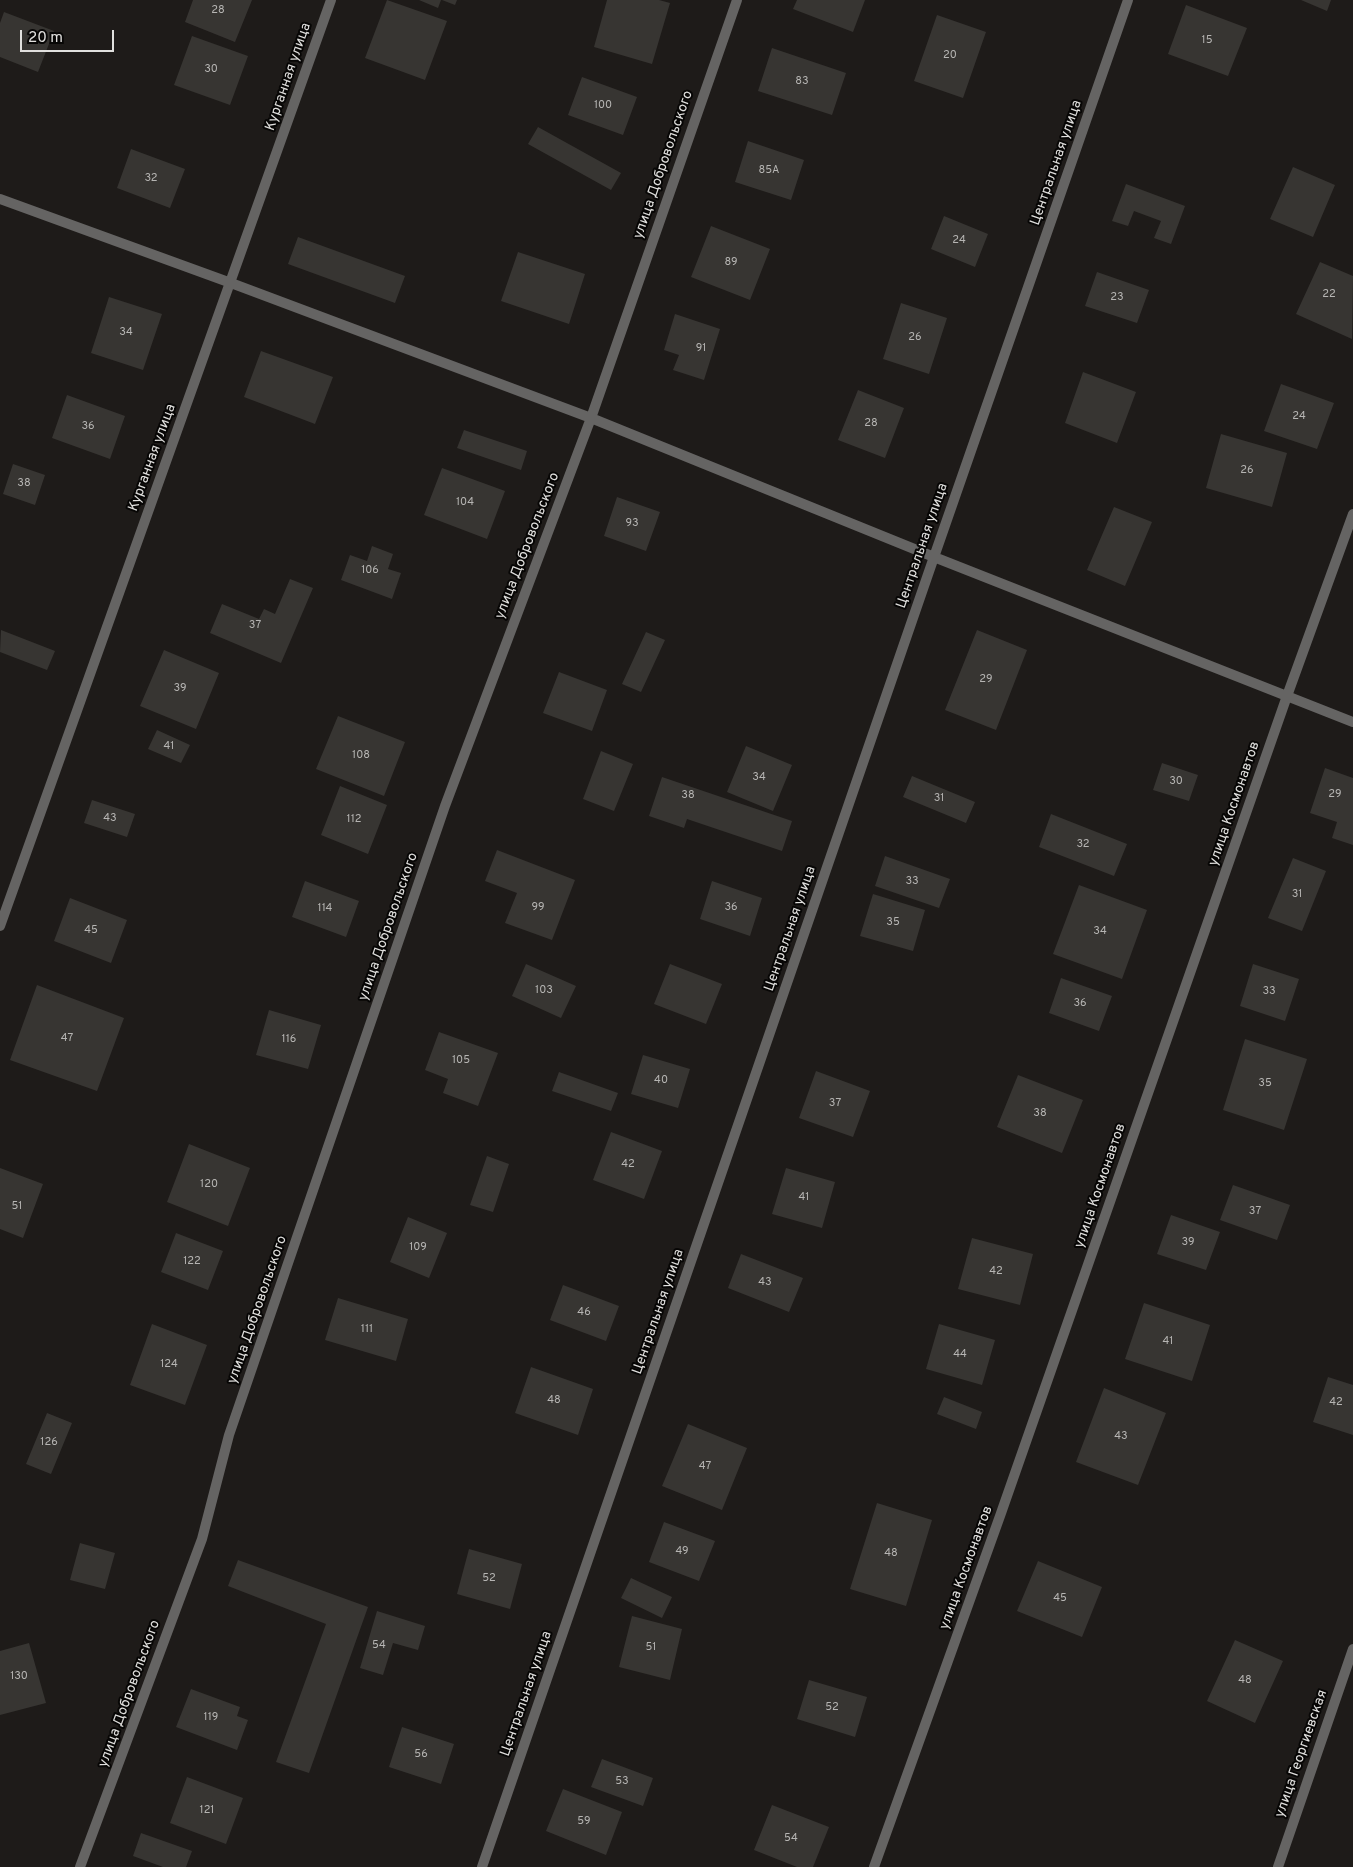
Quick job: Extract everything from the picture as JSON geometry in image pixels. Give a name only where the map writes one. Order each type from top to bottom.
[{"type":"street","name":"Курганная улица","points":[[0,926],[331,0]]},
{"type":"street","name":"улица Добровольского","points":[[80,1867],[202,1539],[229,1435],[445,806],[591,418],[736,0]]},
{"type":"street","name":"Центральная улица","points":[[482,1867],[1128,0]]},
{"type":"street","points":[[0,199],[591,418],[934,558],[1353,722]]},
{"type":"street","name":"улица Космонавтов","points":[[874,1867],[1000,1516],[1287,696],[1353,514]]},
{"type":"street","name":"улица Георгиевская","points":[[1278,1867],[1353,1649]]},
{"type":"building","points":[[193,0],[252,0],[235,42],[185,22]]},
{"type":"building","points":[[387,0],[447,21],[425,80],[365,58]]},
{"type":"building","points":[[419,0],[441,0],[438,8]]},
{"type":"building","points":[[442,0],[457,0],[455,5]]},
{"type":"building","points":[[607,0],[659,0],[670,3],[652,64],[594,47]]},
{"type":"building","points":[[797,0],[865,0],[853,32],[793,9]]},
{"type":"building","points":[[1301,0],[1331,0],[1327,11]]},
{"type":"building","points":[[1186,5],[1247,28],[1228,76],[1168,54]]},
{"type":"building","points":[[4,12],[54,31],[38,72],[0,57],[0,23]]},
{"type":"building","points":[[937,15],[986,32],[963,98],[914,81]]},
{"type":"building","points":[[192,36],[248,56],[230,105],[174,85]]},
{"type":"building","points":[[772,48],[846,73],[832,115],[758,91]]},
{"type":"building","points":[[582,77],[637,97],[623,135],[568,115]]},
{"type":"building","points":[[538,127],[621,173],[611,190],[528,144]]},
{"type":"building","points":[[748,141],[804,160],[791,200],[735,182]]},
{"type":"building","points":[[131,149],[185,169],[170,208],[117,188]]},
{"type":"building","points":[[1293,167],[1335,185],[1313,237],[1270,219]]},
{"type":"building","points":[[1126,184],[1185,206],[1171,244],[1154,238],[1161,221],[1134,211],[1128,226],[1112,221]]},
{"type":"building","points":[[944,216],[988,234],[975,267],[931,249]]},
{"type":"building","points":[[711,226],[770,249],[750,300],[691,277]]},
{"type":"building","points":[[298,237],[405,276],[395,303],[288,264]]},
{"type":"building","points":[[518,252],[585,274],[569,324],[501,301]]},
{"type":"building","points":[[1320,262],[1353,276],[1352,339],[1296,314]]},
{"type":"building","points":[[1097,272],[1149,290],[1137,323],[1085,306]]},
{"type":"building","points":[[109,297],[162,314],[143,370],[91,353]]},
{"type":"building","points":[[901,303],[947,318],[929,374],[883,359]]},
{"type":"building","points":[[675,314],[720,329],[704,380],[673,370],[679,355],[664,350]]},
{"type":"building","points":[[261,351],[333,377],[315,424],[244,397]]},
{"type":"building","points":[[1083,372],[1136,392],[1117,443],[1065,423]]},
{"type":"building","points":[[1281,384],[1334,403],[1317,449],[1264,431]]},
{"type":"building","points":[[858,390],[904,408],[885,458],[838,440]]},
{"type":"building","points":[[67,395],[125,416],[110,459],[52,438]]},
{"type":"building","points":[[464,430],[527,451],[521,470],[457,448]]},
{"type":"building","points":[[1221,434],[1287,453],[1272,507],[1206,488]]},
{"type":"building","points":[[13,464],[45,475],[35,505],[3,494]]},
{"type":"building","points":[[442,468],[505,491],[487,539],[424,515]]},
{"type":"building","points":[[617,497],[660,512],[646,551],[604,536]]},
{"type":"building","points":[[1114,507],[1152,522],[1125,586],[1087,570]]},
{"type":"building","points":[[372,546],[393,554],[388,569],[401,573],[392,599],[341,580],[350,555],[367,561]]},
{"type":"building","points":[[290,579],[313,588],[281,663],[210,633],[222,604],[259,619],[264,609],[275,614]]},
{"type":"building","points":[[1,630],[55,651],[47,670],[0,652]]},
{"type":"building","points":[[977,630],[1027,650],[996,730],[945,710]]},
{"type":"building","points":[[646,632],[665,640],[641,692],[622,684]]},
{"type":"building","points":[[164,650],[219,673],[196,729],[140,706]]},
{"type":"building","points":[[559,672],[607,690],[592,731],[543,713]]},
{"type":"building","points":[[338,716],[405,742],[384,796],[316,769]]},
{"type":"building","points":[[157,730],[190,745],[181,763],[148,749]]},
{"type":"building","points":[[746,746],[792,765],[773,811],[727,792]]},
{"type":"building","points":[[601,751],[633,764],[614,811],[583,799]]},
{"type":"building","points":[[1162,763],[1198,775],[1189,801],[1153,790]]},
{"type":"building","points":[[1325,768],[1353,778],[1353,845],[1332,838],[1337,822],[1310,813]]},
{"type":"building","points":[[912,776],[975,802],[966,823],[903,797]]},
{"type":"building","points":[[662,777],[792,821],[782,851],[687,819],[684,828],[649,816]]},
{"type":"building","points":[[340,786],[387,805],[368,854],[321,835]]},
{"type":"building","points":[[92,800],[135,814],[127,837],[84,823]]},
{"type":"building","points":[[1051,814],[1127,844],[1114,876],[1039,847]]},
{"type":"building","points":[[497,850],[575,880],[552,940],[505,923],[517,893],[485,881]]},
{"type":"building","points":[[885,856],[950,879],[939,908],[875,886]]},
{"type":"building","points":[[1293,858],[1326,871],[1302,931],[1268,918]]},
{"type":"building","points":[[305,881],[359,901],[346,937],[292,917]]},
{"type":"building","points":[[712,881],[762,898],[750,936],[700,919]]},
{"type":"building","points":[[1079,885],[1147,910],[1122,979],[1053,954]]},
{"type":"building","points":[[873,894],[925,910],[913,951],[860,936]]},
{"type":"building","points":[[70,898],[127,920],[111,963],[54,941]]},
{"type":"building","points":[[526,964],[576,986],[561,1018],[512,996]]},
{"type":"building","points":[[670,964],[722,984],[706,1024],[654,1004]]},
{"type":"building","points":[[1253,964],[1299,979],[1285,1021],[1240,1006]]},
{"type":"building","points":[[1061,978],[1112,996],[1099,1031],[1049,1013]]},
{"type":"building","points":[[37,985],[124,1018],[97,1091],[10,1060]]},
{"type":"building","points":[[269,1010],[321,1025],[308,1069],[256,1055]]},
{"type":"building","points":[[439,1032],[498,1053],[478,1106],[443,1093],[448,1079],[425,1070]]},
{"type":"building","points":[[1245,1039],[1307,1059],[1284,1130],[1223,1110]]},
{"type":"building","points":[[643,1055],[690,1069],[678,1108],[631,1094]]},
{"type":"building","points":[[816,1071],[870,1091],[853,1137],[799,1118]]},
{"type":"building","points":[[559,1072],[618,1093],[611,1111],[552,1091]]},
{"type":"building","points":[[1018,1075],[1083,1100],[1062,1153],[997,1127]]},
{"type":"building","points":[[611,1132],[662,1151],[644,1199],[593,1180]]},
{"type":"building","points":[[189,1144],[250,1168],[228,1226],[167,1202]]},
{"type":"building","points":[[487,1156],[509,1164],[493,1212],[470,1205]]},
{"type":"building","points":[[0,1168],[43,1184],[23,1238],[0,1229]]},
{"type":"building","points":[[786,1168],[835,1182],[822,1228],[772,1214]]},
{"type":"building","points":[[1233,1185],[1290,1205],[1277,1240],[1220,1220]]},
{"type":"building","points":[[1171,1215],[1220,1232],[1206,1270],[1157,1254]]},
{"type":"building","points":[[408,1217],[447,1233],[429,1278],[390,1262]]},
{"type":"building","points":[[176,1233],[223,1251],[208,1290],[161,1272]]},
{"type":"building","points":[[972,1238],[1033,1254],[1020,1305],[958,1289]]},
{"type":"building","points":[[741,1254],[803,1278],[789,1312],[728,1288]]},
{"type":"building","points":[[563,1285],[619,1306],[606,1341],[550,1320]]},
{"type":"building","points":[[338,1298],[408,1319],[396,1361],[325,1340]]},
{"type":"building","points":[[1144,1303],[1210,1325],[1192,1381],[1125,1359]]},
{"type":"building","points":[[152,1324],[207,1345],[185,1405],[130,1385]]},
{"type":"building","points":[[939,1324],[995,1340],[982,1385],[926,1369]]},
{"type":"building","points":[[531,1367],[593,1389],[578,1435],[515,1413]]},
{"type":"building","points":[[1328,1377],[1353,1385],[1353,1435],[1313,1422]]},
{"type":"building","points":[[1104,1388],[1166,1413],[1138,1485],[1076,1462]]},
{"type":"building","points":[[944,1397],[982,1412],[976,1429],[937,1414]]},
{"type":"building","points":[[47,1413],[72,1423],[51,1474],[26,1464]]},
{"type":"building","points":[[688,1424],[747,1448],[722,1510],[662,1486]]},
{"type":"building","points":[[877,1503],[932,1520],[906,1606],[850,1589]]},
{"type":"building","points":[[664,1522],[715,1541],[699,1581],[649,1562]]},
{"type":"building","points":[[80,1543],[115,1553],[105,1589],[70,1580]]},
{"type":"building","points":[[469,1549],[522,1564],[510,1609],[457,1594]]},
{"type":"building","points":[[238,1560],[368,1607],[309,1773],[276,1762],[326,1624],[228,1586]]},
{"type":"building","points":[[1038,1561],[1102,1587],[1082,1637],[1017,1611]]},
{"type":"building","points":[[631,1578],[672,1597],[662,1618],[621,1598]]},
{"type":"building","points":[[377,1611],[425,1626],[418,1650],[393,1643],[383,1675],[360,1668]]},
{"type":"building","points":[[632,1616],[682,1629],[670,1680],[619,1667]]},
{"type":"building","points":[[1235,1640],[1283,1661],[1255,1723],[1207,1701]]},
{"type":"building","points":[[29,1643],[46,1703],[0,1715],[0,1651]]},
{"type":"building","points":[[809,1680],[867,1697],[855,1737],[797,1719]]},
{"type":"building","points":[[191,1689],[240,1707],[237,1716],[248,1720],[237,1750],[176,1727]]},
{"type":"building","points":[[402,1727],[454,1744],[441,1784],[389,1767]]},
{"type":"building","points":[[602,1759],[653,1778],[643,1806],[591,1787]]},
{"type":"building","points":[[187,1777],[243,1798],[226,1844],[170,1823]]},
{"type":"building","points":[[563,1789],[622,1812],[606,1855],[546,1831]]},
{"type":"building","points":[[772,1805],[829,1827],[813,1867],[797,1867],[754,1850]]},
{"type":"building","points":[[141,1833],[192,1851],[186,1867],[163,1867],[133,1856]]}]
